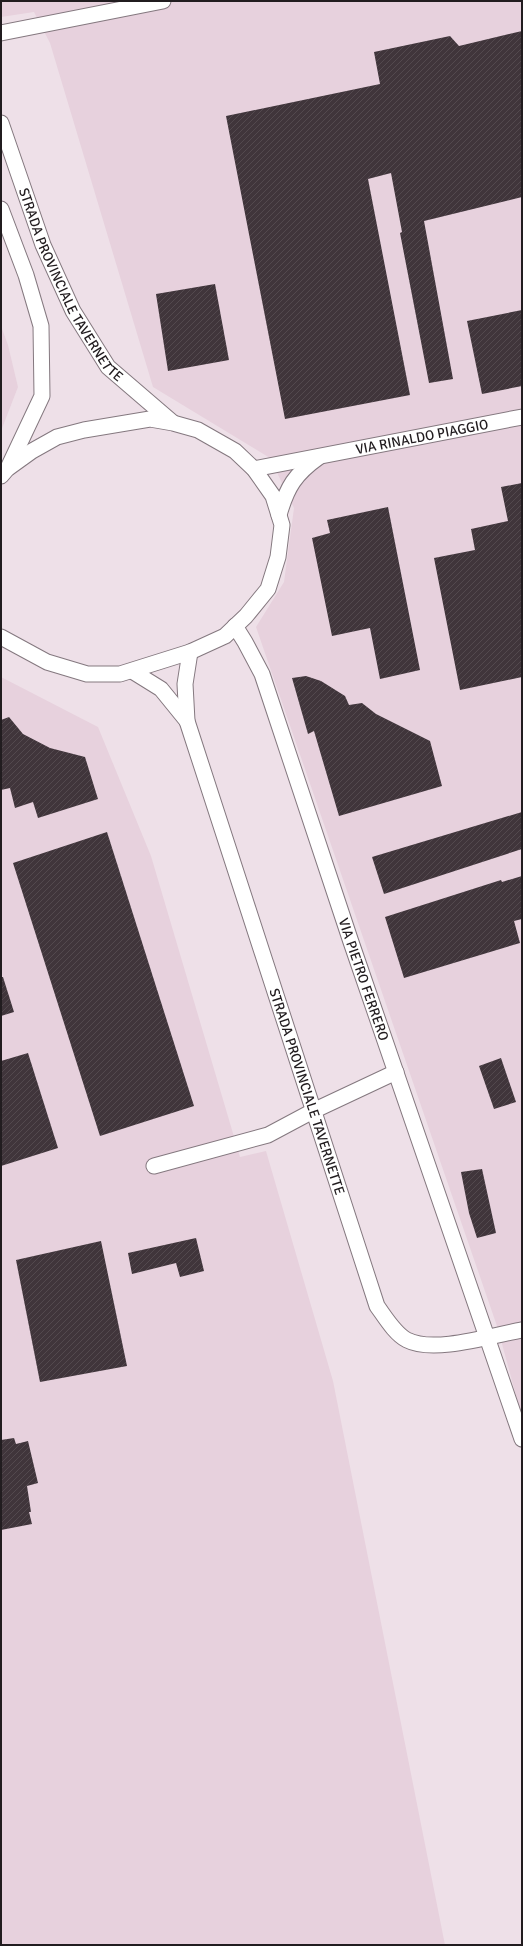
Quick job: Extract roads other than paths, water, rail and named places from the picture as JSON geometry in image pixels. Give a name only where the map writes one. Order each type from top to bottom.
[{"type":"street","points":[[1,32],[163,1]]},
{"type":"street","name":"STRADA PROVINCIALE TAVERNETTE","points":[[1,123],[43,245],[73,311],[108,367],[173,423]]},
{"type":"street","points":[[1,209],[26,275],[40,326],[42,396],[4,472]]},
{"type":"street","name":"VIA RINALDO PIAGGIO","points":[[254,468],[522,417]]},
{"type":"street","points":[[1,637],[47,662],[87,674],[120,674],[190,652],[225,636],[268,589],[278,557],[282,525],[273,496],[254,468],[235,451],[198,430],[173,423],[150,419],[84,430],[57,437],[32,451],[4,472]]},
{"type":"street","name":"VIA RINALDO PIAGGIO","points":[[279,515],[284,497],[292,481],[306,466],[321,456]]},
{"type":"street","name":"VIA PIETRO FERRERO","points":[[235,626],[262,674],[396,1072],[522,1439]]},
{"type":"street","name":"STRADA PROVINCIALE TAVERNETTE","points":[[190,652],[185,684],[188,721],[376,1306],[389,1323],[407,1340],[430,1346],[522,1330]]},
{"type":"street","name":"STRADA PROVINCIALE TAVERNETTE","points":[[132,671],[162,689],[188,721]]},
{"type":"street","points":[[154,1166],[268,1135],[313,1111],[396,1072]]}]
